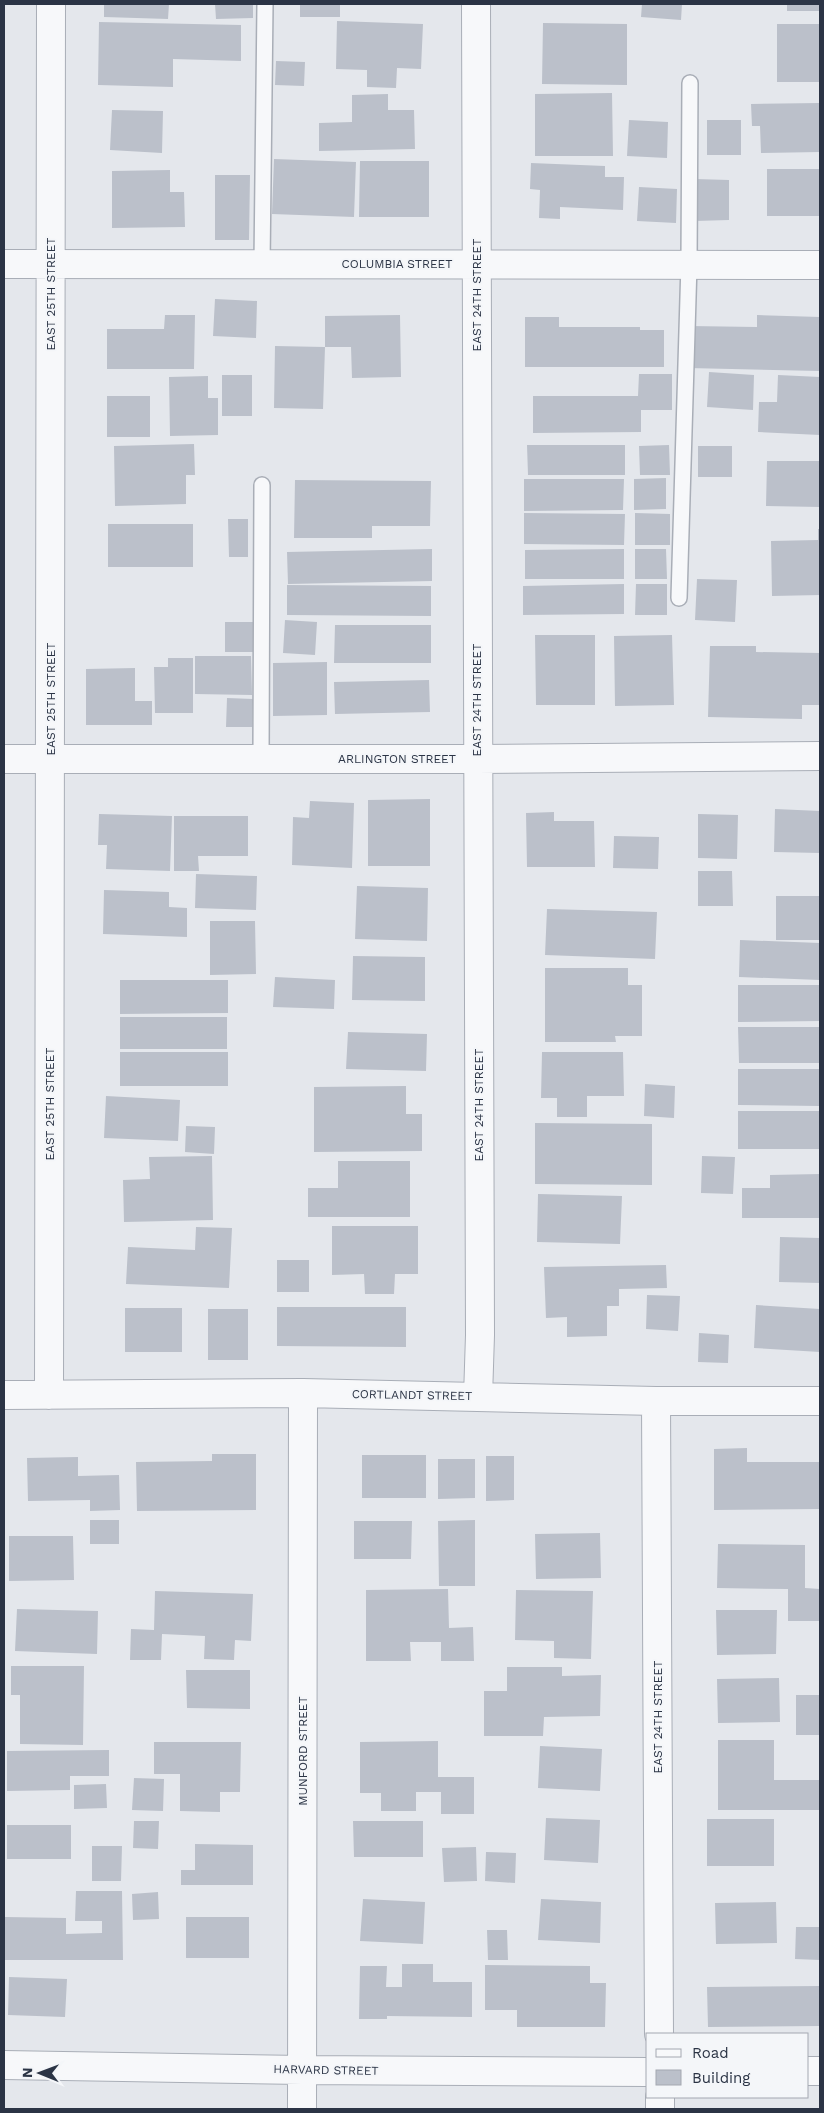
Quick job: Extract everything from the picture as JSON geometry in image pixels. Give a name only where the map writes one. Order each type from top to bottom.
[{"type":"street","name":"EAST 25TH STREET","points":[[49,1395],[51,4]]},
{"type":"street","name":"EAST 24TH STREET","points":[[476,4],[480,1315],[478,1397]]},
{"type":"street","name":"COLUMBIA STREET","points":[[4,264],[820,265]]},
{"type":"street","name":"ARLINGTON STREET","points":[[4,759],[820,756]]},
{"type":"street","name":"CORTLANDT STREET","points":[[4,1395],[303,1393],[656,1401],[820,1401]]},
{"type":"street","name":"MUNFORD STREET","points":[[302,2109],[303,1393]]},
{"type":"street","name":"EAST 24TH STREET","points":[[656,1401],[659,2033]]},
{"type":"street","name":"HARVARD STREET","points":[[4,2065],[302,2070],[646,2072]]},
{"type":"lane","points":[[262,264],[265,4]]},
{"type":"lane","points":[[679,598],[689,264],[690,82]]},
{"type":"lane","points":[[261,759],[262,485]]},
{"type":"building","points":[[104,4],[169,4],[168,19],[104,17]]},
{"type":"building","points":[[215,4],[253,4],[253,18],[216,19]]},
{"type":"building","points":[[300,4],[340,4],[340,17],[300,17]]},
{"type":"building","points":[[642,4],[682,4],[681,20],[641,17]]},
{"type":"building","points":[[787,4],[820,4],[820,11],[787,11]]},
{"type":"building","points":[[337,21],[423,24],[421,69],[397,68],[396,88],[367,87],[367,70],[336,69]]},
{"type":"building","points":[[99,22],[241,25],[241,61],[173,59],[173,87],[98,85]]},
{"type":"building","points":[[543,23],[627,24],[627,85],[542,84]]},
{"type":"building","points":[[777,24],[820,24],[820,82],[777,82]]},
{"type":"building","points":[[276,61],[305,62],[304,86],[275,85]]},
{"type":"building","points":[[612,93],[613,156],[535,156],[535,94]]},
{"type":"building","points":[[388,94],[388,110],[414,110],[415,149],[319,151],[319,123],[352,122],[352,95]]},
{"type":"building","points":[[820,103],[820,152],[761,153],[760,126],[752,126],[751,104]]},
{"type":"building","points":[[112,110],[163,111],[162,153],[110,150]]},
{"type":"building","points":[[629,120],[668,122],[667,158],[627,156]]},
{"type":"building","points":[[707,120],[741,120],[741,155],[707,155]]},
{"type":"building","points":[[274,159],[356,162],[354,217],[272,214]]},
{"type":"building","points":[[360,161],[429,161],[429,217],[359,217]]},
{"type":"building","points":[[531,163],[605,166],[605,177],[624,177],[623,210],[560,207],[560,219],[539,218],[540,190],[530,189]]},
{"type":"building","points":[[767,169],[820,169],[820,216],[767,216]]},
{"type":"building","points":[[170,170],[170,192],[184,192],[185,227],[112,228],[112,171]]},
{"type":"building","points":[[215,175],[250,175],[249,240],[215,240]]},
{"type":"building","points":[[695,179],[729,180],[729,220],[695,221]]},
{"type":"building","points":[[639,187],[677,189],[676,223],[637,221]]},
{"type":"building","points":[[215,299],[257,301],[256,338],[213,336]]},
{"type":"building","points":[[165,315],[195,315],[194,369],[107,369],[107,329],[164,329]]},
{"type":"building","points":[[400,315],[401,377],[352,378],[351,347],[325,347],[325,316]]},
{"type":"building","points":[[757,315],[820,317],[820,371],[688,368],[689,326],[757,327]]},
{"type":"building","points":[[525,317],[559,317],[559,327],[640,327],[640,330],[664,330],[664,367],[525,367]]},
{"type":"building","points":[[275,346],[325,347],[323,409],[274,408]]},
{"type":"building","points":[[709,372],[754,375],[753,410],[707,407]]},
{"type":"building","points":[[639,374],[672,374],[672,410],[641,410],[641,432],[533,433],[533,396],[638,396]]},
{"type":"building","points":[[222,375],[252,375],[252,416],[222,416]]},
{"type":"building","points":[[778,375],[820,377],[820,435],[758,432],[759,402],[777,402]]},
{"type":"building","points":[[208,376],[208,398],[218,398],[218,435],[170,436],[169,377]]},
{"type":"building","points":[[107,396],[150,396],[150,437],[107,437]]},
{"type":"building","points":[[194,444],[195,475],[186,475],[186,504],[115,506],[114,446]]},
{"type":"building","points":[[527,445],[625,445],[625,475],[528,475]]},
{"type":"building","points":[[669,445],[670,475],[640,475],[639,446]]},
{"type":"building","points":[[698,446],[732,446],[732,477],[698,477]]},
{"type":"building","points":[[767,461],[820,461],[820,507],[766,506]]},
{"type":"building","points":[[666,478],[666,509],[634,510],[634,479]]},
{"type":"building","points":[[524,479],[624,479],[623,510],[524,511]]},
{"type":"building","points":[[295,480],[431,481],[430,526],[372,526],[372,538],[294,538]]},
{"type":"building","points":[[524,513],[625,514],[624,545],[524,544]]},
{"type":"building","points":[[635,513],[670,514],[670,545],[635,545]]},
{"type":"building","points":[[228,519],[248,519],[248,557],[229,557]]},
{"type":"building","points":[[108,524],[193,524],[193,567],[108,567]]},
{"type":"building","points":[[818,529],[820,529],[820,595],[772,596],[771,541],[818,540]]},
{"type":"building","points":[[432,549],[432,581],[288,584],[287,552]]},
{"type":"building","points":[[624,549],[624,579],[525,579],[525,550]]},
{"type":"building","points":[[635,549],[666,549],[667,579],[635,579]]},
{"type":"building","points":[[697,579],[737,580],[735,622],[695,620]]},
{"type":"building","points":[[624,584],[624,614],[523,615],[523,586]]},
{"type":"building","points":[[636,584],[667,584],[667,615],[635,615]]},
{"type":"building","points":[[287,585],[431,586],[431,616],[287,615]]},
{"type":"building","points":[[285,620],[317,622],[315,655],[283,653]]},
{"type":"building","points":[[225,622],[256,622],[257,652],[225,652]]},
{"type":"building","points":[[335,625],[431,625],[431,663],[334,663]]},
{"type":"building","points":[[535,635],[595,635],[595,705],[536,705]]},
{"type":"building","points":[[672,635],[674,705],[615,706],[614,636]]},
{"type":"building","points":[[710,646],[756,646],[756,652],[820,653],[820,705],[802,705],[802,719],[708,717]]},
{"type":"building","points":[[195,656],[251,656],[252,695],[195,694]]},
{"type":"building","points":[[168,658],[193,658],[193,713],[155,713],[154,667],[168,667]]},
{"type":"building","points":[[327,662],[327,715],[273,716],[273,663]]},
{"type":"building","points":[[135,668],[135,701],[152,701],[152,725],[86,725],[86,669]]},
{"type":"building","points":[[429,680],[430,712],[335,714],[334,682]]},
{"type":"building","points":[[227,698],[253,699],[252,727],[226,727]]},
{"type":"building","points":[[430,799],[430,866],[368,866],[368,800]]},
{"type":"building","points":[[310,801],[354,803],[352,868],[292,865],[293,817],[309,818]]},
{"type":"building","points":[[775,809],[820,811],[820,853],[774,852]]},
{"type":"building","points":[[554,812],[554,821],[594,821],[595,867],[527,867],[526,813]]},
{"type":"building","points":[[99,814],[172,816],[170,871],[106,869],[107,845],[98,845]]},
{"type":"building","points":[[698,814],[738,815],[737,859],[698,858]]},
{"type":"building","points":[[174,816],[248,816],[248,856],[198,856],[199,871],[174,871]]},
{"type":"building","points":[[614,836],[659,837],[658,869],[613,868]]},
{"type":"building","points":[[698,871],[732,871],[733,906],[698,906]]},
{"type":"building","points":[[196,874],[257,876],[256,910],[195,908]]},
{"type":"building","points":[[357,886],[428,888],[427,941],[355,939]]},
{"type":"building","points":[[104,890],[169,892],[169,907],[187,908],[187,937],[103,934]]},
{"type":"building","points":[[776,896],[820,896],[820,940],[776,940]]},
{"type":"building","points":[[547,909],[657,912],[655,959],[545,955]]},
{"type":"building","points":[[210,921],[255,921],[256,974],[210,975]]},
{"type":"building","points":[[740,940],[820,943],[820,980],[739,977]]},
{"type":"building","points":[[353,956],[425,957],[425,1001],[352,1000]]},
{"type":"building","points":[[545,968],[628,968],[628,985],[642,985],[642,1036],[615,1036],[616,1042],[545,1042]]},
{"type":"building","points":[[275,977],[335,980],[334,1009],[273,1007]]},
{"type":"building","points":[[120,980],[228,980],[228,1013],[120,1014]]},
{"type":"building","points":[[738,985],[820,985],[820,1021],[738,1022]]},
{"type":"building","points":[[120,1017],[227,1017],[227,1049],[120,1049]]},
{"type":"building","points":[[738,1027],[820,1027],[820,1063],[739,1063]]},
{"type":"building","points":[[348,1032],[427,1034],[426,1071],[346,1069]]},
{"type":"building","points":[[120,1052],[228,1052],[228,1086],[120,1086]]},
{"type":"building","points":[[542,1052],[623,1052],[624,1096],[587,1096],[587,1117],[557,1117],[557,1098],[541,1098]]},
{"type":"building","points":[[738,1069],[820,1069],[820,1106],[738,1105]]},
{"type":"building","points":[[645,1084],[675,1086],[674,1118],[644,1116]]},
{"type":"building","points":[[406,1086],[406,1114],[422,1114],[422,1151],[314,1152],[314,1087]]},
{"type":"building","points":[[106,1096],[180,1100],[178,1141],[104,1138]]},
{"type":"building","points":[[738,1111],[820,1111],[820,1149],[738,1149]]},
{"type":"building","points":[[535,1123],[652,1124],[652,1185],[535,1184]]},
{"type":"building","points":[[186,1126],[215,1127],[214,1154],[185,1152]]},
{"type":"building","points":[[212,1156],[213,1220],[124,1222],[123,1180],[150,1179],[149,1157]]},
{"type":"building","points":[[702,1156],[735,1157],[733,1194],[701,1193]]},
{"type":"building","points":[[338,1161],[410,1161],[410,1217],[308,1217],[308,1188],[338,1188]]},
{"type":"building","points":[[820,1174],[820,1218],[742,1218],[742,1188],[770,1188],[770,1175]]},
{"type":"building","points":[[538,1194],[622,1196],[620,1244],[537,1242]]},
{"type":"building","points":[[332,1226],[418,1226],[418,1274],[395,1274],[394,1294],[365,1294],[364,1274],[332,1275]]},
{"type":"building","points":[[196,1227],[232,1228],[229,1288],[126,1284],[128,1247],[195,1250]]},
{"type":"building","points":[[780,1237],[820,1238],[820,1283],[779,1282]]},
{"type":"building","points":[[277,1260],[309,1260],[309,1292],[277,1292]]},
{"type":"building","points":[[666,1265],[667,1288],[619,1289],[619,1306],[607,1306],[607,1336],[567,1337],[567,1317],[546,1318],[544,1267]]},
{"type":"building","points":[[647,1295],[680,1296],[678,1331],[646,1329]]},
{"type":"building","points":[[756,1305],[820,1309],[820,1352],[754,1348]]},
{"type":"building","points":[[277,1307],[406,1307],[406,1347],[277,1346]]},
{"type":"building","points":[[125,1308],[182,1308],[182,1352],[125,1352]]},
{"type":"building","points":[[208,1309],[248,1309],[248,1360],[208,1360]]},
{"type":"building","points":[[699,1333],[729,1335],[728,1363],[698,1362]]},
{"type":"building","points":[[747,1448],[747,1462],[819,1462],[819,1509],[714,1510],[714,1449]]},
{"type":"building","points":[[212,1454],[256,1454],[256,1510],[137,1511],[136,1462],[212,1461]]},
{"type":"building","points":[[362,1455],[426,1455],[426,1498],[362,1498]]},
{"type":"building","points":[[486,1456],[514,1456],[514,1500],[486,1501]]},
{"type":"building","points":[[78,1457],[78,1476],[119,1475],[120,1510],[90,1511],[90,1500],[28,1501],[27,1458]]},
{"type":"building","points":[[438,1459],[475,1459],[475,1498],[438,1499]]},
{"type":"building","points":[[90,1520],[119,1520],[119,1544],[90,1544]]},
{"type":"building","points":[[475,1520],[475,1586],[439,1586],[438,1521]]},
{"type":"building","points":[[354,1521],[412,1521],[411,1559],[354,1559]]},
{"type":"building","points":[[600,1533],[601,1578],[536,1579],[535,1534]]},
{"type":"building","points":[[9,1536],[73,1536],[74,1580],[9,1581]]},
{"type":"building","points":[[718,1544],[805,1545],[805,1588],[820,1589],[820,1621],[788,1621],[788,1589],[717,1588]]},
{"type":"building","points":[[448,1589],[449,1628],[473,1627],[474,1661],[441,1661],[441,1642],[410,1642],[411,1661],[366,1661],[366,1590]]},
{"type":"building","points":[[516,1590],[593,1591],[591,1659],[554,1658],[554,1641],[515,1640]]},
{"type":"building","points":[[155,1591],[253,1594],[251,1641],[235,1640],[234,1660],[204,1659],[205,1636],[162,1634],[161,1660],[130,1660],[131,1629],[154,1630]]},
{"type":"building","points":[[17,1609],[98,1611],[97,1654],[15,1651]]},
{"type":"building","points":[[716,1610],[777,1610],[776,1654],[717,1655]]},
{"type":"building","points":[[11,1666],[84,1666],[83,1745],[20,1744],[20,1695],[11,1695]]},
{"type":"building","points":[[507,1667],[562,1667],[562,1676],[601,1675],[600,1716],[544,1717],[543,1736],[484,1736],[484,1691],[507,1691]]},
{"type":"building","points":[[186,1670],[250,1670],[250,1709],[187,1708]]},
{"type":"building","points":[[779,1678],[780,1722],[718,1723],[717,1679]]},
{"type":"building","points":[[796,1695],[820,1695],[820,1735],[796,1735]]},
{"type":"building","points":[[718,1740],[774,1740],[774,1780],[820,1780],[820,1810],[718,1810]]},
{"type":"building","points":[[438,1741],[438,1777],[474,1777],[474,1814],[441,1814],[441,1792],[416,1792],[416,1811],[381,1811],[381,1793],[360,1793],[360,1742]]},
{"type":"building","points":[[154,1742],[241,1742],[240,1792],[220,1792],[220,1812],[180,1811],[180,1774],[154,1774]]},
{"type":"building","points":[[540,1746],[602,1749],[600,1791],[538,1788]]},
{"type":"building","points":[[109,1750],[109,1776],[70,1776],[70,1790],[7,1791],[7,1751]]},
{"type":"building","points":[[134,1778],[164,1779],[163,1811],[132,1810]]},
{"type":"building","points":[[106,1784],[107,1808],[74,1809],[74,1785]]},
{"type":"building","points":[[546,1818],[600,1820],[598,1863],[544,1860]]},
{"type":"building","points":[[707,1819],[774,1819],[774,1866],[707,1866]]},
{"type":"building","points":[[134,1821],[159,1821],[158,1849],[133,1848]]},
{"type":"building","points":[[353,1821],[423,1821],[423,1857],[354,1857]]},
{"type":"building","points":[[7,1825],[71,1825],[71,1859],[7,1859]]},
{"type":"building","points":[[195,1844],[253,1845],[253,1885],[181,1885],[181,1870],[195,1870]]},
{"type":"building","points":[[92,1846],[122,1846],[121,1881],[92,1881]]},
{"type":"building","points":[[476,1847],[477,1881],[444,1882],[442,1848]]},
{"type":"building","points":[[486,1852],[516,1853],[515,1883],[485,1881]]},
{"type":"building","points":[[76,1891],[122,1891],[123,1960],[5,1960],[5,1917],[66,1918],[66,1934],[102,1933],[102,1921],[75,1921]]},
{"type":"building","points":[[158,1892],[159,1919],[133,1920],[132,1894]]},
{"type":"building","points":[[363,1899],[425,1902],[423,1944],[360,1941]]},
{"type":"building","points":[[541,1899],[601,1902],[600,1943],[538,1940]]},
{"type":"building","points":[[776,1902],[777,1943],[716,1944],[715,1903]]},
{"type":"building","points":[[186,1917],[249,1917],[249,1958],[186,1958]]},
{"type":"building","points":[[796,1927],[820,1927],[820,1960],[795,1959]]},
{"type":"building","points":[[487,1930],[507,1930],[508,1960],[488,1960]]},
{"type":"building","points":[[402,1964],[433,1964],[433,1982],[472,1982],[472,2017],[387,2016],[387,2019],[359,2019],[360,1966],[387,1966],[386,1987],[402,1987]]},
{"type":"building","points":[[485,1965],[590,1966],[590,1983],[606,1983],[605,2027],[517,2027],[517,2010],[485,2010]]},
{"type":"building","points":[[9,1977],[67,1979],[65,2017],[8,2015]]},
{"type":"building","points":[[820,1986],[820,2026],[708,2027],[707,1987]]}]
